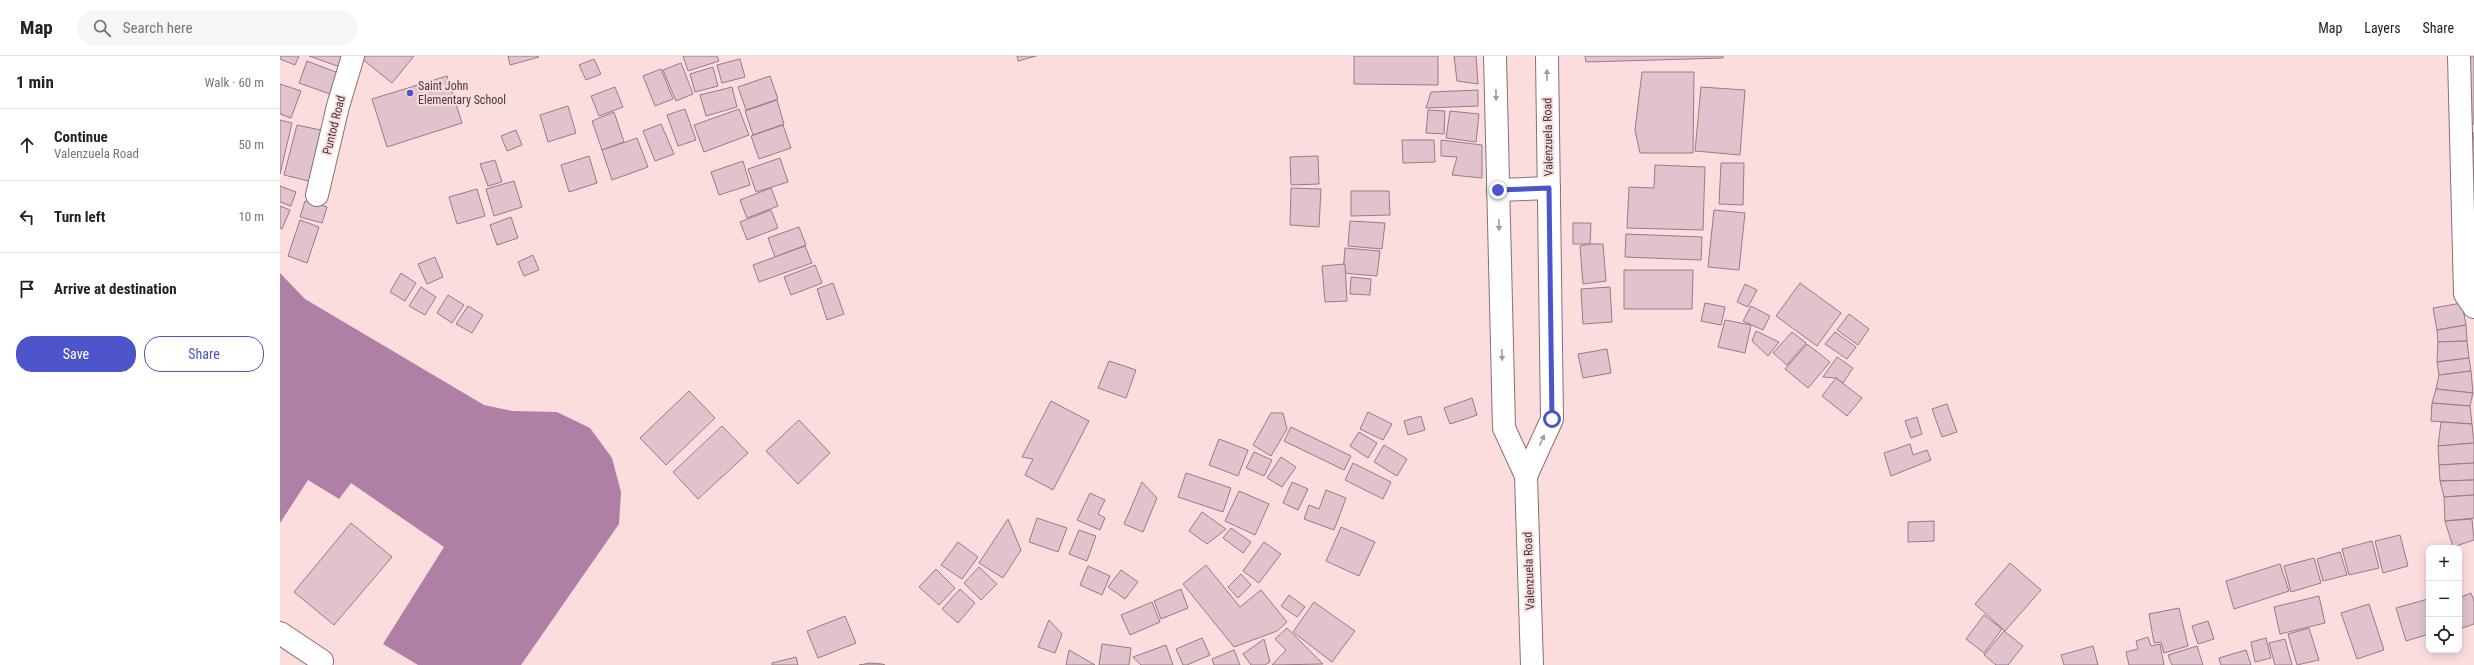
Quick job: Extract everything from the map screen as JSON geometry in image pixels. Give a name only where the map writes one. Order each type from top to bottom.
[{"type":"street","name":"Puntod Road","points":[[317,195],[338,106],[353,56]]},
{"type":"street","name":"Valenzuela Road","points":[[1495,56],[1504,428],[1526,476],[1532,665]]},
{"type":"street","name":"Valenzuela Road","points":[[1526,476],[1552,419],[1547,56]]},
{"type":"street","points":[[2459,56],[2465,294],[2474,307]]},
{"type":"street","points":[[1498,190],[1549,188]]},
{"type":"street","points":[[280,632],[322,664]]},
{"type":"shaded area","points":[[280,273],[305,299],[484,405],[512,411],[557,412],[590,428],[612,458],[621,492],[619,524],[521,665],[418,665],[383,644],[444,547],[351,483],[339,499],[308,480],[280,523]]},
{"type":"building","points":[[280,56],[299,56],[295,65],[280,59]]},
{"type":"building","points":[[309,56],[348,56],[343,68]]},
{"type":"building","points":[[363,56],[414,56],[392,83],[361,58]]},
{"type":"building","points":[[508,56],[538,56],[539,57],[510,65]]},
{"type":"building","points":[[683,56],[717,56],[719,61],[688,71]]},
{"type":"building","points":[[1017,56],[1036,56],[1018,61]]},
{"type":"building","points":[[1354,56],[1438,56],[1438,85],[1354,84]]},
{"type":"building","points":[[1454,56],[1476,56],[1478,84],[1457,81]]},
{"type":"building","points":[[1585,56],[1723,56],[1723,58],[1586,62]]},
{"type":"building","points":[[2466,56],[2474,56],[2474,124],[2466,124]]},
{"type":"building","points":[[594,59],[601,74],[586,80],[579,65]]},
{"type":"building","points":[[740,59],[745,77],[722,83],[717,65]]},
{"type":"building","points":[[307,61],[341,74],[333,95],[299,83]]},
{"type":"building","points":[[681,63],[693,94],[676,101],[663,70]]},
{"type":"building","points":[[713,67],[718,86],[695,92],[690,74]]},
{"type":"building","points":[[661,69],[673,99],[655,106],[643,76]]},
{"type":"building","points":[[1642,72],[1694,72],[1693,153],[1640,153],[1635,130]]},
{"type":"building","points":[[447,76],[462,123],[387,147],[372,99]]},
{"type":"building","points":[[770,76],[778,99],[746,110],[738,87]]},
{"type":"building","points":[[280,84],[301,91],[291,118],[280,114]]},
{"type":"building","points":[[615,87],[623,107],[599,116],[591,96]]},
{"type":"building","points":[[732,87],[737,107],[706,116],[700,95]]},
{"type":"building","points":[[1701,87],[1745,90],[1740,155],[1695,151]]},
{"type":"building","points":[[1478,90],[1478,106],[1426,108],[1431,92]]},
{"type":"building","points":[[777,100],[784,124],[753,135],[745,111]]},
{"type":"building","points":[[568,106],[576,133],[548,142],[540,115]]},
{"type":"building","points":[[685,109],[696,140],[678,146],[667,115]]},
{"type":"building","points":[[739,109],[749,135],[704,152],[694,125]]},
{"type":"building","points":[[1428,110],[1445,111],[1444,134],[1426,133]]},
{"type":"building","points":[[1450,111],[1479,114],[1476,142],[1446,138]]},
{"type":"building","points":[[614,112],[624,142],[602,150],[592,121]]},
{"type":"building","points":[[280,120],[292,123],[280,174]]},
{"type":"building","points":[[661,124],[674,154],[655,161],[643,131]]},
{"type":"building","points":[[297,125],[325,131],[313,182],[284,175]]},
{"type":"building","points":[[783,125],[791,148],[759,159],[751,136]]},
{"type":"building","points":[[516,130],[522,145],[507,151],[501,136]]},
{"type":"building","points":[[2468,133],[2474,133],[2474,179],[2471,180]]},
{"type":"building","points":[[637,138],[648,167],[612,180],[602,150]]},
{"type":"building","points":[[1402,140],[1434,140],[1435,162],[1403,163]]},
{"type":"building","points":[[1441,140],[1482,145],[1482,178],[1452,175],[1457,157],[1441,156]]},
{"type":"building","points":[[589,156],[597,183],[569,192],[561,165]]},
{"type":"building","points":[[1318,156],[1319,184],[1291,185],[1290,157]]},
{"type":"building","points":[[780,158],[788,182],[756,192],[748,169]]},
{"type":"building","points":[[495,160],[502,182],[488,186],[480,164]]},
{"type":"building","points":[[743,161],[750,185],[719,195],[711,172]]},
{"type":"building","points":[[1721,163],[1744,163],[1743,205],[1719,204]]},
{"type":"building","points":[[1655,165],[1705,167],[1703,230],[1627,228],[1629,187],[1654,188]]},
{"type":"building","points":[[514,181],[522,207],[494,216],[486,189]]},
{"type":"building","points":[[280,186],[296,192],[291,206],[280,202]]},
{"type":"building","points":[[771,188],[778,206],[747,218],[740,200]]},
{"type":"building","points":[[1291,188],[1321,189],[1319,227],[1290,225]]},
{"type":"building","points":[[477,189],[485,216],[457,224],[449,197]]},
{"type":"building","points":[[1351,191],[1389,191],[1390,215],[1351,216]]},
{"type":"building","points":[[305,201],[327,207],[322,223],[300,217]]},
{"type":"building","points":[[280,206],[290,210],[282,229],[280,228]]},
{"type":"building","points":[[771,210],[778,228],[747,240],[740,222]]},
{"type":"building","points":[[1714,210],[1745,213],[1739,270],[1708,267]]},
{"type":"building","points":[[511,217],[518,238],[497,245],[490,225]]},
{"type":"building","points":[[300,220],[319,227],[307,263],[288,256]]},
{"type":"building","points":[[1350,221],[1385,223],[1382,249],[1348,246]]},
{"type":"building","points":[[1573,223],[1591,223],[1590,244],[1573,244]]},
{"type":"building","points":[[799,227],[806,245],[775,257],[768,238]]},
{"type":"building","points":[[1626,234],[1702,237],[1701,260],[1625,257]]},
{"type":"building","points":[[1603,244],[1606,281],[1583,284],[1580,246]]},
{"type":"building","points":[[805,246],[812,263],[759,282],[753,265]]},
{"type":"building","points":[[1345,248],[1380,251],[1377,276],[1343,273]]},
{"type":"building","points":[[533,255],[539,270],[524,276],[518,262]]},
{"type":"building","points":[[435,257],[443,277],[427,284],[418,264]]},
{"type":"building","points":[[1345,264],[1347,301],[1325,302],[1322,266]]},
{"type":"building","points":[[815,265],[822,283],[791,295],[784,277]]},
{"type":"building","points":[[1624,270],[1693,270],[1692,309],[1624,309]]},
{"type":"building","points":[[401,273],[416,283],[405,301],[390,292]]},
{"type":"building","points":[[1351,277],[1371,279],[1370,295],[1350,294]]},
{"type":"building","points":[[833,283],[844,314],[827,320],[817,289]]},
{"type":"building","points":[[1800,283],[1841,313],[1817,346],[1776,316]]},
{"type":"building","points":[[1745,284],[1757,290],[1748,307],[1737,302]]},
{"type":"building","points":[[421,287],[436,297],[425,315],[409,306]]},
{"type":"building","points":[[1610,287],[1612,322],[1583,324],[1581,289]]},
{"type":"building","points":[[448,295],[464,305],[452,323],[437,313]]},
{"type":"building","points":[[1705,303],[1725,307],[1721,325],[1701,321]]},
{"type":"building","points":[[2462,303],[2466,325],[2437,330],[2433,308]]},
{"type":"building","points":[[468,306],[483,315],[472,333],[456,324]]},
{"type":"building","points":[[1751,306],[1770,316],[1763,330],[1743,321]]},
{"type":"building","points":[[1849,314],[1869,329],[1858,345],[1837,330]]},
{"type":"building","points":[[1725,320],[1751,325],[1745,353],[1718,347]]},
{"type":"building","points":[[2466,325],[2467,341],[2438,342],[2437,330]]},
{"type":"building","points":[[1756,331],[1779,342],[1768,356],[1752,341]]},
{"type":"building","points":[[1792,332],[1806,343],[1787,365],[1773,353]]},
{"type":"building","points":[[1835,332],[1856,347],[1847,359],[1825,344]]},
{"type":"building","points":[[2467,341],[2469,358],[2437,362],[2438,342]]},
{"type":"building","points":[[1807,344],[1830,362],[1808,388],[1785,369]]},
{"type":"building","points":[[1607,349],[1611,373],[1583,378],[1578,354]]},
{"type":"building","points":[[1837,357],[1853,368],[1843,383],[1836,378],[1823,377]]},
{"type":"building","points":[[2469,358],[2471,371],[2439,375],[2437,362]]},
{"type":"building","points":[[1109,361],[1136,370],[1126,398],[1098,388]]},
{"type":"building","points":[[2471,371],[2473,393],[2436,389],[2439,375]]},
{"type":"building","points":[[1836,378],[1862,398],[1847,416],[1822,396]]},
{"type":"building","points":[[2436,389],[2473,393],[2470,406],[2432,403]]},
{"type":"building","points":[[689,391],[715,418],[666,465],[640,438]]},
{"type":"building","points":[[1472,398],[1477,415],[1450,424],[1444,408]]},
{"type":"building","points":[[1051,401],[1089,421],[1053,490],[1025,475],[1033,459],[1022,457]]},
{"type":"building","points":[[2432,403],[2470,406],[2472,424],[2431,421]]},
{"type":"building","points":[[1947,404],[1957,432],[1942,437],[1932,409]]},
{"type":"building","points":[[1368,412],[1392,424],[1383,440],[1360,429]]},
{"type":"building","points":[[1271,413],[1283,413],[1287,429],[1271,456],[1253,445]]},
{"type":"building","points":[[1421,416],[1425,430],[1408,435],[1404,421]]},
{"type":"building","points":[[1917,417],[1922,434],[1911,438],[1905,421]]},
{"type":"building","points":[[799,420],[830,453],[798,484],[766,451]]},
{"type":"building","points":[[2441,422],[2472,424],[2474,443],[2438,446]]},
{"type":"building","points":[[722,426],[748,453],[698,499],[673,472]]},
{"type":"building","points":[[1291,427],[1351,456],[1344,470],[1284,441]]},
{"type":"building","points":[[1359,432],[1377,443],[1368,458],[1350,446]]},
{"type":"building","points":[[1219,439],[1248,450],[1238,476],[1209,465]]},
{"type":"building","points":[[2474,443],[2474,463],[2439,465],[2438,446]]},
{"type":"building","points":[[1910,444],[1913,455],[1927,450],[1931,460],[1891,476],[1884,453]]},
{"type":"building","points":[[1384,445],[1407,459],[1397,476],[1374,462]]},
{"type":"building","points":[[1254,452],[1272,460],[1264,476],[1246,468]]},
{"type":"building","points":[[1281,457],[1296,467],[1282,487],[1267,478]]},
{"type":"building","points":[[1353,463],[1391,482],[1383,499],[1345,480]]},
{"type":"building","points":[[2474,463],[2474,480],[2440,481],[2439,465]]},
{"type":"building","points":[[1186,473],[1231,488],[1223,512],[1178,497]]},
{"type":"building","points":[[2474,480],[2474,495],[2444,497],[2440,481]]},
{"type":"building","points":[[1142,482],[1157,498],[1143,532],[1124,524]]},
{"type":"building","points":[[1292,482],[1308,489],[1298,510],[1283,503]]},
{"type":"building","points":[[1326,490],[1346,498],[1334,530],[1304,519],[1309,505],[1319,509]]},
{"type":"building","points":[[1239,491],[1269,504],[1255,535],[1225,521]]},
{"type":"building","points":[[1090,493],[1105,500],[1098,514],[1105,518],[1100,530],[1077,520]]},
{"type":"building","points":[[2474,495],[2474,518],[2445,521],[2444,497]]},
{"type":"building","points":[[1202,512],[1226,529],[1207,544],[1189,531]]},
{"type":"building","points":[[1037,518],[1067,528],[1058,552],[1029,542]]},
{"type":"building","points":[[1008,519],[1021,550],[1003,578],[979,563]]},
{"type":"building","points":[[2472,519],[2474,540],[2459,545],[2452,545],[2445,521]]},
{"type":"building","points":[[1934,521],[1934,541],[1908,542],[1908,522]]},
{"type":"building","points":[[351,523],[392,557],[334,625],[294,592]]},
{"type":"building","points":[[1341,527],[1375,542],[1359,576],[1326,561]]},
{"type":"building","points":[[1231,528],[1251,542],[1243,553],[1223,538]]},
{"type":"building","points":[[1079,530],[1096,536],[1087,561],[1069,554]]},
{"type":"building","points":[[2400,535],[2408,566],[2383,573],[2375,541]]},
{"type":"building","points":[[2372,541],[2379,568],[2349,575],[2342,549]]},
{"type":"building","points":[[958,542],[978,557],[962,579],[941,565]]},
{"type":"building","points":[[1264,542],[1281,554],[1259,583],[1243,571]]},
{"type":"building","points":[[2340,552],[2347,575],[2323,581],[2317,559]]},
{"type":"building","points":[[2314,558],[2321,583],[2291,592],[2284,566]]},
{"type":"building","points":[[2010,563],[2041,590],[2005,631],[1975,604]]},
{"type":"building","points":[[2280,564],[2289,591],[2234,609],[2226,581]]},
{"type":"building","points":[[1206,565],[1240,607],[1261,590],[1287,622],[1277,631],[1234,647],[1183,584]]},
{"type":"building","points":[[1088,566],[1110,576],[1102,595],[1080,585]]},
{"type":"building","points":[[979,567],[997,584],[981,600],[964,583]]},
{"type":"building","points":[[936,569],[955,588],[939,605],[919,587]]},
{"type":"building","points":[[1121,570],[1138,582],[1125,599],[1108,587]]},
{"type":"building","points":[[1241,574],[1251,585],[1238,598],[1228,587]]},
{"type":"building","points":[[960,589],[975,603],[958,623],[942,609]]},
{"type":"building","points":[[1181,589],[1188,608],[1161,619],[1154,601]]},
{"type":"building","points":[[2471,593],[2474,601],[2474,624],[2462,628],[2462,617],[2462,597]]},
{"type":"building","points":[[1289,595],[1305,607],[1297,617],[1281,606]]},
{"type":"building","points":[[2319,596],[2325,623],[2280,634],[2274,607]]},
{"type":"building","points":[[2426,600],[2426,635],[2406,641],[2396,608]]},
{"type":"building","points":[[1152,602],[1160,622],[1130,635],[1121,615]]},
{"type":"building","points":[[1314,602],[1355,631],[1332,662],[1293,632]]},
{"type":"building","points":[[2369,604],[2384,650],[2357,659],[2341,613]]},
{"type":"building","points":[[2179,608],[2188,646],[2164,653],[2161,642],[2154,643],[2149,614]]},
{"type":"building","points":[[1984,615],[2002,629],[1984,653],[1966,639]]},
{"type":"building","points":[[845,616],[856,643],[818,658],[807,631]]},
{"type":"building","points":[[1049,620],[1062,634],[1055,653],[1038,647]]},
{"type":"building","points":[[2208,621],[2214,639],[2198,644],[2192,626]]},
{"type":"building","points":[[1287,628],[1323,664],[1272,665],[1286,650],[1275,639]]},
{"type":"building","points":[[2309,628],[2319,660],[2297,665],[2288,634]]},
{"type":"building","points":[[2004,631],[2023,646],[2008,665],[1996,665],[1984,655]]},
{"type":"building","points":[[2148,637],[2151,646],[2160,644],[2164,665],[2129,665],[2126,652],[2138,649],[2136,641]]},
{"type":"building","points":[[1202,638],[1210,655],[1187,665],[1183,665],[1176,649]]},
{"type":"building","points":[[2266,638],[2271,658],[2255,662],[2251,642]]},
{"type":"building","points":[[1264,639],[1270,662],[1265,665],[1251,665],[1243,654]]},
{"type":"building","points":[[2285,639],[2292,665],[2275,665],[2269,643]]},
{"type":"building","points":[[1102,644],[1131,648],[1129,665],[1099,665]]},
{"type":"building","points":[[1166,645],[1173,665],[1141,665],[1133,657]]},
{"type":"building","points":[[2093,646],[2098,665],[2064,665],[2061,655]]},
{"type":"building","points":[[2197,646],[2203,665],[2172,665],[2168,655]]},
{"type":"building","points":[[1069,650],[1095,665],[1066,665]]},
{"type":"building","points":[[1234,650],[1240,665],[1214,665],[1212,659]]},
{"type":"building","points":[[2246,650],[2251,665],[2221,665],[2219,658]]},
{"type":"building","points":[[796,657],[798,665],[772,665],[772,663]]},
{"type":"building","points":[[870,663],[882,664],[885,665],[859,665]]},
{"type":"place","name":"Saint John Elementary School","points":[[410,93]]},
{"type":"route","points":[[1498,190],[1549,188],[1552,419]]}]
